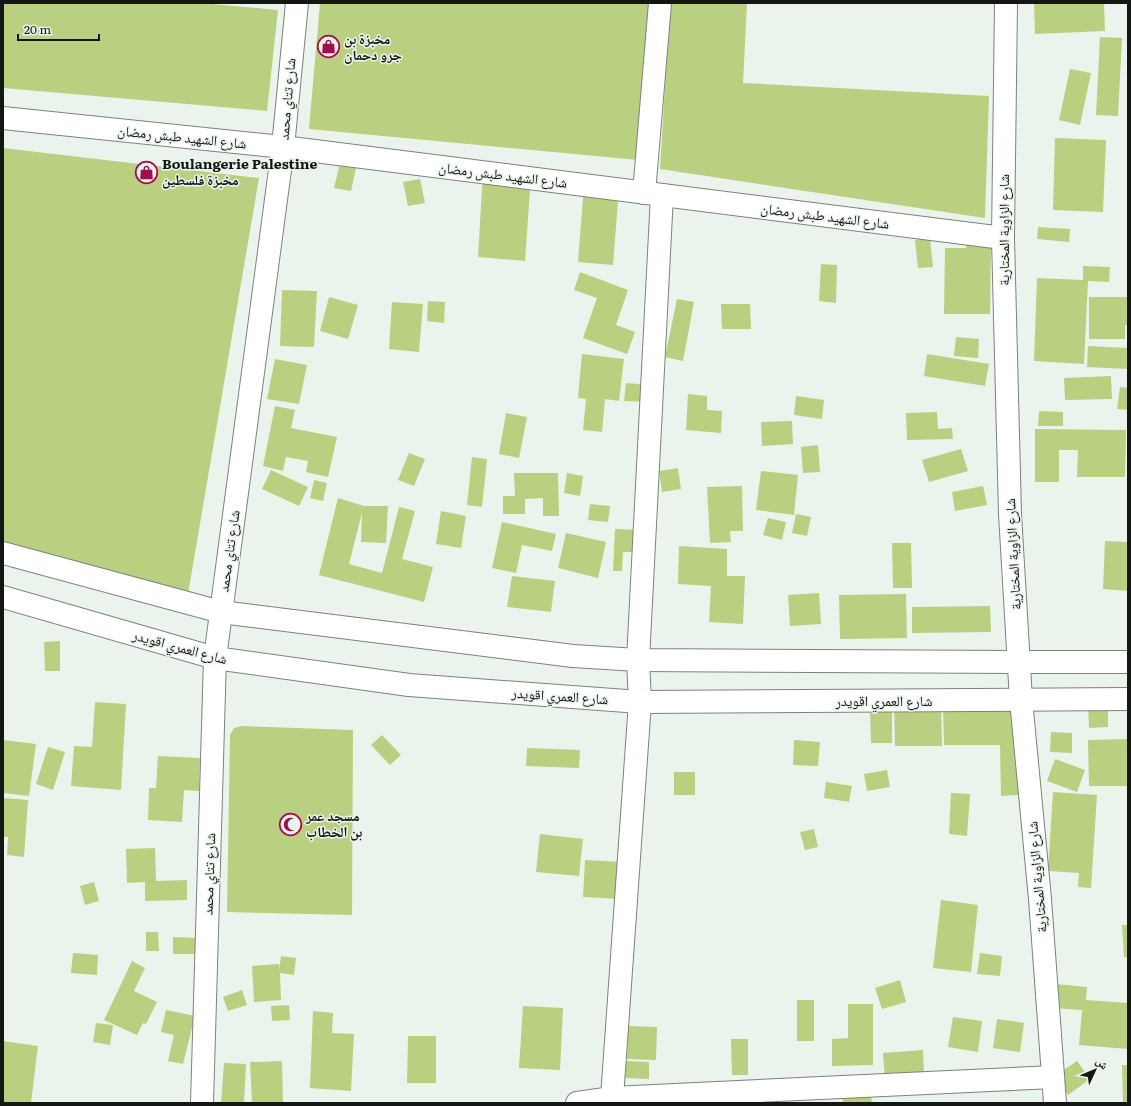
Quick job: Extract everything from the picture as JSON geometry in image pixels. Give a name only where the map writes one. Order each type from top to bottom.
[{"type":"street","name":"شارع تتاي محمد","points":[[202,1103],[215,658],[283,147],[297,3]]},
{"type":"street","points":[[612,1098],[640,702],[638,660],[660,3]]},
{"type":"street","name":"شارع الزاوية المختارية","points":[[1006,3],[1003,238],[1010,514],[1018,662],[1040,899],[1055,1103]]},
{"type":"street","name":"شارع الشهيد طبش رمضان","points":[[3,118],[283,147],[1003,238]]},
{"type":"street","points":[[3,553],[221,612],[573,656],[638,660],[1128,662]]},
{"type":"street","name":"شارع العمري اقويدر","points":[[3,597],[215,658],[409,685],[640,702],[1128,699]]},
{"type":"street","points":[[577,1103],[612,1098],[1053,1076]]},
{"type":"building","points":[[3,3],[200,3],[278,10],[267,111],[3,88]]},
{"type":"building","points":[[320,3],[655,3],[638,160],[309,129]]},
{"type":"building","points":[[670,3],[747,3],[743,83],[989,96],[985,218],[660,169]]},
{"type":"building","points":[[1034,3],[1104,3],[1105,31],[1035,34]]},
{"type":"building","points":[[1100,37],[1122,38],[1118,116],[1096,115]]},
{"type":"building","points":[[1070,69],[1091,73],[1080,125],[1059,120]]},
{"type":"building","points":[[1055,138],[1106,140],[1103,212],[1053,210]]},
{"type":"building","points":[[3,148],[259,178],[188,594],[3,544]]},
{"type":"building","points":[[342,155],[358,159],[351,191],[334,188]]},
{"type":"building","points":[[483,172],[531,175],[525,261],[478,257]]},
{"type":"building","points":[[420,179],[425,203],[408,206],[403,182]]},
{"type":"building","points":[[584,185],[619,188],[613,265],[578,262]]},
{"type":"building","points":[[1038,227],[1070,229],[1069,242],[1037,239]]},
{"type":"building","points":[[930,238],[933,267],[918,268],[915,240]]},
{"type":"building","points":[[966,238],[991,239],[990,314],[944,314],[945,248],[966,248]]},
{"type":"building","points":[[821,264],[837,265],[836,303],[819,301]]},
{"type":"building","points":[[1083,266],[1110,267],[1109,282],[1088,281],[1084,364],[1034,361],[1037,278],[1083,280]]},
{"type":"building","points":[[580,272],[628,290],[616,325],[635,332],[627,354],[583,338],[597,298],[574,290]]},
{"type":"building","points":[[282,290],[317,291],[314,347],[280,346]]},
{"type":"building","points":[[329,297],[358,305],[348,339],[320,331]]},
{"type":"building","points":[[1089,297],[1128,297],[1128,325],[1125,325],[1125,339],[1089,339]]},
{"type":"building","points":[[677,299],[694,302],[683,361],[665,357]]},
{"type":"building","points":[[428,301],[445,302],[444,323],[427,321]]},
{"type":"building","points":[[392,302],[423,304],[419,352],[389,349]]},
{"type":"building","points":[[721,304],[750,304],[751,329],[722,329]]},
{"type":"building","points":[[956,337],[979,339],[978,358],[954,356]]},
{"type":"building","points":[[1088,346],[1128,348],[1128,369],[1087,367]]},
{"type":"building","points":[[582,354],[624,359],[619,401],[605,399],[602,432],[583,430],[586,399],[578,398]]},
{"type":"building","points":[[927,354],[989,364],[985,386],[924,376]]},
{"type":"building","points":[[275,359],[307,365],[299,404],[267,399]]},
{"type":"building","points":[[1111,376],[1112,399],[1065,400],[1064,378]]},
{"type":"building","points":[[626,383],[651,385],[649,402],[624,401]]},
{"type":"building","points":[[1120,387],[1128,388],[1128,410],[1117,409]]},
{"type":"building","points":[[688,394],[707,396],[707,410],[722,411],[721,433],[686,430]]},
{"type":"building","points":[[796,396],[824,400],[822,419],[794,415]]},
{"type":"building","points":[[275,406],[295,410],[291,428],[337,437],[328,477],[306,472],[308,461],[286,457],[283,471],[263,466]]},
{"type":"building","points":[[1039,411],[1063,412],[1063,426],[1038,426]]},
{"type":"building","points":[[937,412],[938,429],[952,428],[953,439],[907,440],[906,413]]},
{"type":"building","points":[[506,413],[527,417],[519,458],[499,454]]},
{"type":"building","points":[[792,421],[793,444],[762,446],[761,422]]},
{"type":"building","points":[[1035,429],[1126,430],[1125,477],[1077,477],[1078,450],[1059,450],[1059,482],[1035,482]]},
{"type":"building","points":[[818,445],[820,472],[803,473],[801,447]]},
{"type":"building","points":[[961,449],[968,471],[929,482],[922,460]]},
{"type":"building","points":[[409,453],[425,459],[414,486],[398,480]]},
{"type":"building","points":[[472,457],[487,459],[482,507],[467,505]]},
{"type":"building","points":[[678,468],[681,489],[662,492],[659,471]]},
{"type":"building","points":[[271,470],[308,487],[299,506],[262,489]]},
{"type":"building","points":[[761,471],[798,475],[794,515],[756,510]]},
{"type":"building","points":[[514,473],[558,473],[559,516],[543,516],[543,498],[525,499],[525,514],[503,514],[503,496],[515,496]]},
{"type":"building","points":[[567,473],[583,476],[580,496],[564,493]]},
{"type":"building","points":[[314,480],[327,483],[323,501],[310,498]]},
{"type":"building","points":[[742,486],[743,531],[730,531],[731,542],[710,543],[707,487]]},
{"type":"building","points":[[983,486],[987,505],[955,511],[952,492]]},
{"type":"building","points":[[338,498],[364,506],[388,506],[386,543],[361,542],[362,513],[349,564],[382,573],[399,507],[415,511],[402,559],[433,567],[424,602],[319,575]]},
{"type":"building","points":[[590,504],[610,506],[608,522],[588,520]]},
{"type":"building","points":[[441,511],[466,516],[461,548],[436,544]]},
{"type":"building","points":[[796,514],[811,517],[807,536],[792,533]]},
{"type":"building","points":[[768,518],[786,522],[782,540],[763,535]]},
{"type":"building","points":[[502,522],[556,534],[552,551],[522,545],[516,573],[492,568]]},
{"type":"building","points":[[615,529],[641,530],[640,552],[623,552],[622,571],[613,571]]},
{"type":"building","points":[[566,533],[606,542],[598,578],[558,568]]},
{"type":"building","points":[[1105,541],[1128,542],[1128,591],[1103,589]]},
{"type":"building","points":[[892,543],[911,543],[912,588],[893,588]]},
{"type":"building","points":[[679,546],[727,549],[727,576],[745,576],[743,624],[709,622],[711,586],[678,584]]},
{"type":"building","points":[[512,576],[555,581],[551,612],[507,607]]},
{"type":"building","points":[[819,593],[821,624],[790,626],[788,595]]},
{"type":"building","points":[[906,594],[907,638],[840,639],[839,595]]},
{"type":"building","points":[[990,606],[991,632],[912,633],[912,607]]},
{"type":"building","points":[[60,641],[60,671],[45,671],[44,642]]},
{"type":"building","points":[[95,702],[126,704],[121,790],[71,786],[74,746],[92,747]]},
{"type":"building","points":[[894,702],[941,702],[942,746],[895,746]]},
{"type":"building","points":[[1088,703],[1108,703],[1108,727],[1089,728]]},
{"type":"building","points":[[943,707],[1017,707],[1018,795],[1001,796],[1000,745],[944,745]]},
{"type":"building","points":[[870,709],[892,709],[892,743],[871,743]]},
{"type":"building","name":"مسجد عمر بن الخطاب","points":[[242,726],[353,730],[352,915],[227,912],[230,735],[234,728]]},
{"type":"building","points":[[1051,732],[1072,733],[1072,753],[1050,752]]},
{"type":"building","points":[[382,735],[401,755],[390,765],[371,745]]},
{"type":"building","points":[[1128,739],[1128,786],[1089,786],[1088,740]]},
{"type":"building","points":[[3,740],[36,744],[29,796],[3,793]]},
{"type":"building","points":[[794,740],[820,742],[818,766],[793,765]]},
{"type":"building","points":[[48,747],[65,752],[53,790],[36,784]]},
{"type":"building","points":[[527,748],[580,750],[579,768],[526,766]]},
{"type":"building","points":[[158,756],[200,758],[199,791],[184,790],[182,822],[148,820],[149,788],[156,788]]},
{"type":"building","points":[[1055,759],[1085,770],[1077,792],[1047,781]]},
{"type":"building","points":[[887,770],[890,787],[867,791],[864,774]]},
{"type":"building","points":[[674,772],[695,772],[695,795],[674,795]]},
{"type":"building","points":[[826,782],[852,786],[849,802],[824,798]]},
{"type":"building","points":[[1053,792],[1097,795],[1091,888],[1078,887],[1079,873],[1048,871]]},
{"type":"building","points":[[951,793],[970,794],[967,836],[949,834]]},
{"type":"building","points":[[3,798],[28,800],[24,857],[7,855],[8,837],[3,837]]},
{"type":"building","points":[[814,829],[818,847],[805,850],[800,832]]},
{"type":"building","points":[[540,834],[583,839],[579,876],[536,872]]},
{"type":"building","points":[[155,848],[156,881],[187,880],[187,900],[145,901],[145,882],[127,883],[126,849]]},
{"type":"building","points":[[585,860],[622,862],[620,899],[583,897]]},
{"type":"building","points":[[94,882],[99,901],[85,905],[80,886]]},
{"type":"building","points":[[941,900],[978,905],[971,972],[933,968]]},
{"type":"building","points":[[1122,925],[1128,925],[1128,957],[1124,957]]},
{"type":"building","points":[[146,932],[158,932],[159,951],[146,951]]},
{"type":"building","points":[[173,937],[197,938],[197,954],[173,954]]},
{"type":"building","points":[[73,953],[98,955],[97,975],[71,973]]},
{"type":"building","points":[[980,953],[1002,956],[1000,976],[977,974]]},
{"type":"building","points":[[281,956],[296,958],[294,975],[280,973],[281,1000],[254,1002],[252,966],[279,964],[279,970]]},
{"type":"building","points":[[132,961],[145,968],[134,991],[157,1002],[146,1024],[143,1023],[137,1035],[104,1020]]},
{"type":"building","points":[[900,980],[906,1002],[882,1009],[875,988]]},
{"type":"building","points":[[1055,984],[1087,987],[1086,1000],[1128,1003],[1128,1049],[1079,1045],[1082,1010],[1053,1008]]},
{"type":"building","points":[[242,990],[247,1005],[228,1011],[223,997]]},
{"type":"building","points":[[797,1000],[814,1000],[814,1041],[797,1041]]},
{"type":"building","points":[[848,1004],[873,1004],[873,1065],[832,1066],[832,1039],[848,1038]]},
{"type":"building","points":[[289,1005],[290,1020],[272,1021],[271,1006]]},
{"type":"building","points":[[523,1006],[563,1008],[560,1070],[519,1068]]},
{"type":"building","points":[[166,1010],[195,1016],[183,1064],[168,1061],[174,1035],[161,1032]]},
{"type":"building","points":[[313,1011],[333,1013],[332,1033],[354,1034],[351,1091],[310,1088]]},
{"type":"building","points":[[953,1017],[982,1021],[978,1052],[948,1047]]},
{"type":"building","points":[[997,1019],[1024,1023],[1020,1052],[993,1048]]},
{"type":"building","points":[[96,1023],[113,1025],[110,1045],[93,1042]]},
{"type":"building","points":[[628,1026],[657,1027],[656,1060],[627,1059]]},
{"type":"building","points":[[408,1036],[436,1036],[436,1083],[407,1083]]},
{"type":"building","points":[[731,1039],[748,1039],[748,1075],[732,1075]]},
{"type":"building","points":[[3,1041],[38,1046],[31,1103],[3,1103]]},
{"type":"building","points":[[923,1050],[924,1075],[885,1078],[883,1053]]},
{"type":"building","points":[[282,1061],[283,1103],[252,1103],[250,1062]]},
{"type":"building","points":[[626,1061],[649,1062],[649,1079],[625,1078]]},
{"type":"building","points":[[1077,1061],[1090,1079],[1068,1095],[1055,1076]]},
{"type":"building","points":[[224,1063],[246,1064],[244,1103],[221,1103]]},
{"type":"building","points":[[1122,1065],[1128,1065],[1128,1103],[1123,1103]]},
{"type":"building","points":[[869,1080],[872,1103],[843,1103],[841,1084]]},
{"type":"place","name":"مخبزة بن جرو دحمان","points":[[329,47]]},
{"type":"place","name":"Boulangerie Palestine مخبزة فلسطين","points":[[146,172]]},
{"type":"place","name":"مسجد عمر بن الخطاب","points":[[290,824]]}]
